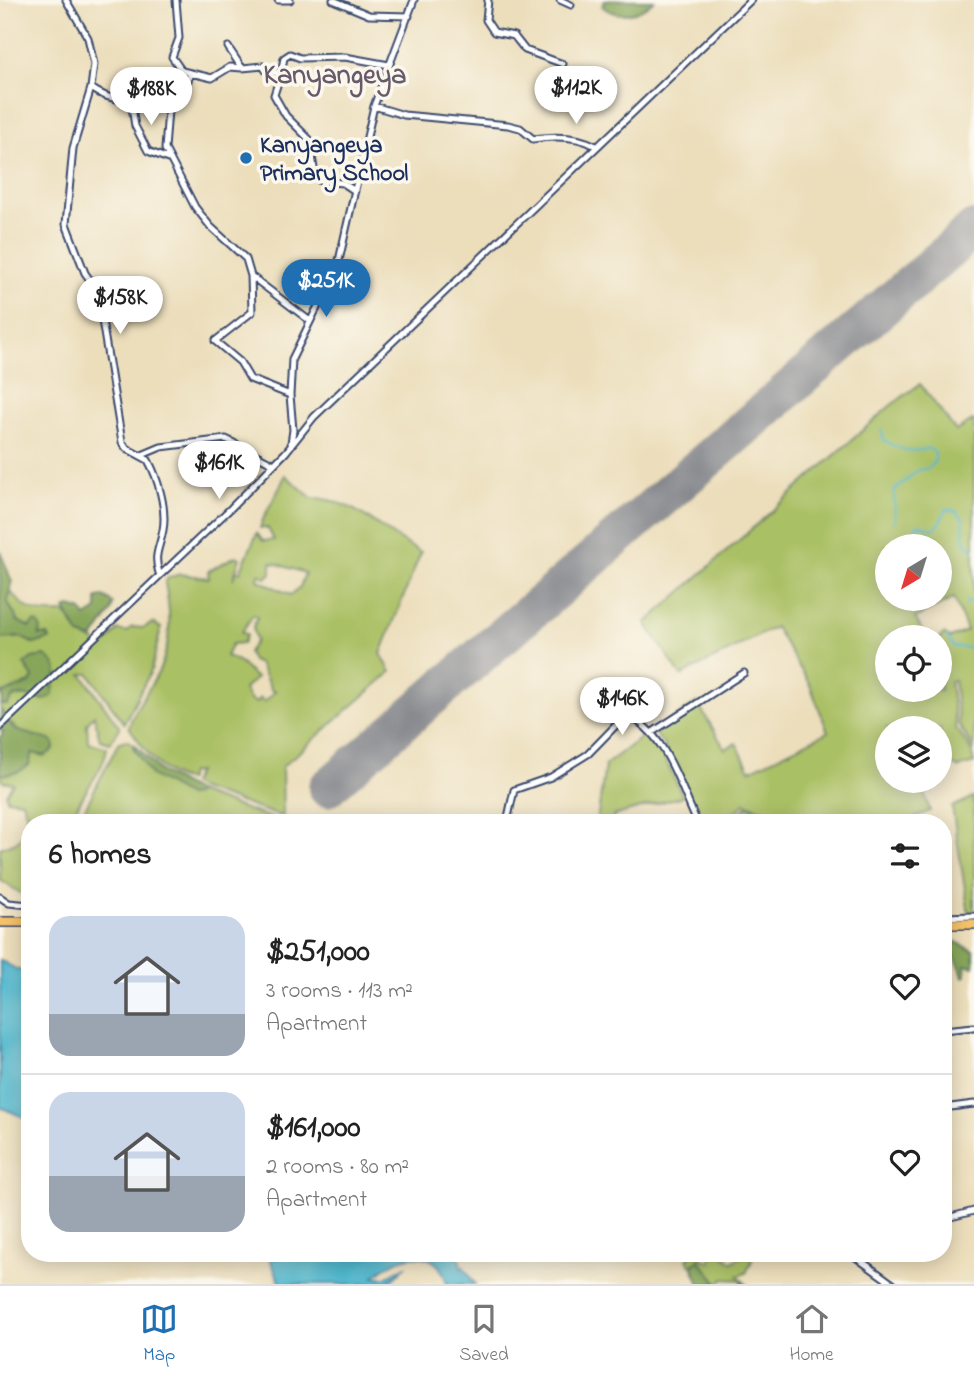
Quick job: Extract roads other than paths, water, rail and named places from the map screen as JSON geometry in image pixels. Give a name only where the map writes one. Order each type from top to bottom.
[{"type":"highway","points":[[0,922],[21,922]]},
{"type":"highway","points":[[952,924],[974,924]]},
{"type":"street","points":[[66,0],[91,46],[94,64],[91,88],[73,148],[66,224],[85,273],[97,290],[122,442],[126,448],[142,454],[151,465],[160,497],[163,531],[155,554],[159,573]]},
{"type":"street","points":[[176,0],[179,38],[172,57],[182,71],[212,78],[230,68],[255,65],[263,66],[267,72],[281,73]]},
{"type":"street","points":[[278,0],[290,0]]},
{"type":"street","points":[[333,0],[369,15],[409,16]]},
{"type":"street","points":[[290,443],[293,430],[290,395],[292,359],[338,265],[374,106],[414,0]]},
{"type":"street","points":[[488,0],[486,20],[494,32],[514,36],[525,50],[563,64]]},
{"type":"street","points":[[560,0],[571,5]]},
{"type":"street","points":[[0,727],[274,464],[314,417],[751,0]]},
{"type":"street","points":[[228,47],[242,68]]},
{"type":"street","points":[[355,191],[343,183],[320,181],[315,174],[309,139],[286,117],[274,94],[284,58],[290,54],[300,58],[345,57],[389,65]]},
{"type":"street","points":[[91,88],[111,99],[131,101],[169,97],[186,87],[190,75]]},
{"type":"street","points":[[169,97],[164,149],[168,159],[202,216],[246,259],[251,276],[252,312],[215,341],[240,362],[250,379],[290,395]]},
{"type":"street","points":[[131,101],[135,126],[148,151],[168,159]]},
{"type":"street","points":[[374,106],[404,115],[508,125],[520,128],[533,139],[557,137],[597,146]]},
{"type":"street","points":[[251,276],[310,321]]},
{"type":"street","points":[[142,454],[161,446],[226,439],[274,464]]},
{"type":"street","points":[[652,733],[744,673]]},
{"type":"street","points":[[509,814],[514,790],[551,777],[588,754],[626,715],[652,733],[665,753],[693,814]]},
{"type":"street","points":[[0,897],[9,903],[21,904]]},
{"type":"street","points":[[952,917],[974,916]]},
{"type":"street","points":[[952,1029],[974,1027]]},
{"type":"street","points":[[952,1107],[974,1104]]},
{"type":"street","points":[[952,1217],[974,1211]]},
{"type":"street","points":[[862,1262],[893,1284]]},
{"type":"water","points":[[0,960],[21,970],[21,1116],[0,1107]]},
{"type":"water","points":[[271,1262],[396,1262],[374,1277],[386,1277],[407,1265],[388,1284],[281,1284]]},
{"type":"water","points":[[435,1262],[460,1262],[461,1268],[463,1266],[475,1284],[447,1284]]},
{"type":"waterway","points":[[881,430],[884,440],[895,446],[911,451],[928,448],[935,453],[935,461],[929,468],[918,470],[894,491],[895,521]]},
{"type":"waterway","points":[[910,534],[918,524],[933,529],[939,525],[946,509],[956,511],[963,518],[964,540],[974,551]]},
{"type":"waterway","points":[[966,605],[968,601],[974,602]]},
{"type":"waterway","points":[[952,644],[954,647],[974,648]]},
{"type":"place","name":"Kanyangeya Primary School","points":[[246,158]]},
{"type":"district","name":"Kanyangeya","points":[[335,73]]}]
